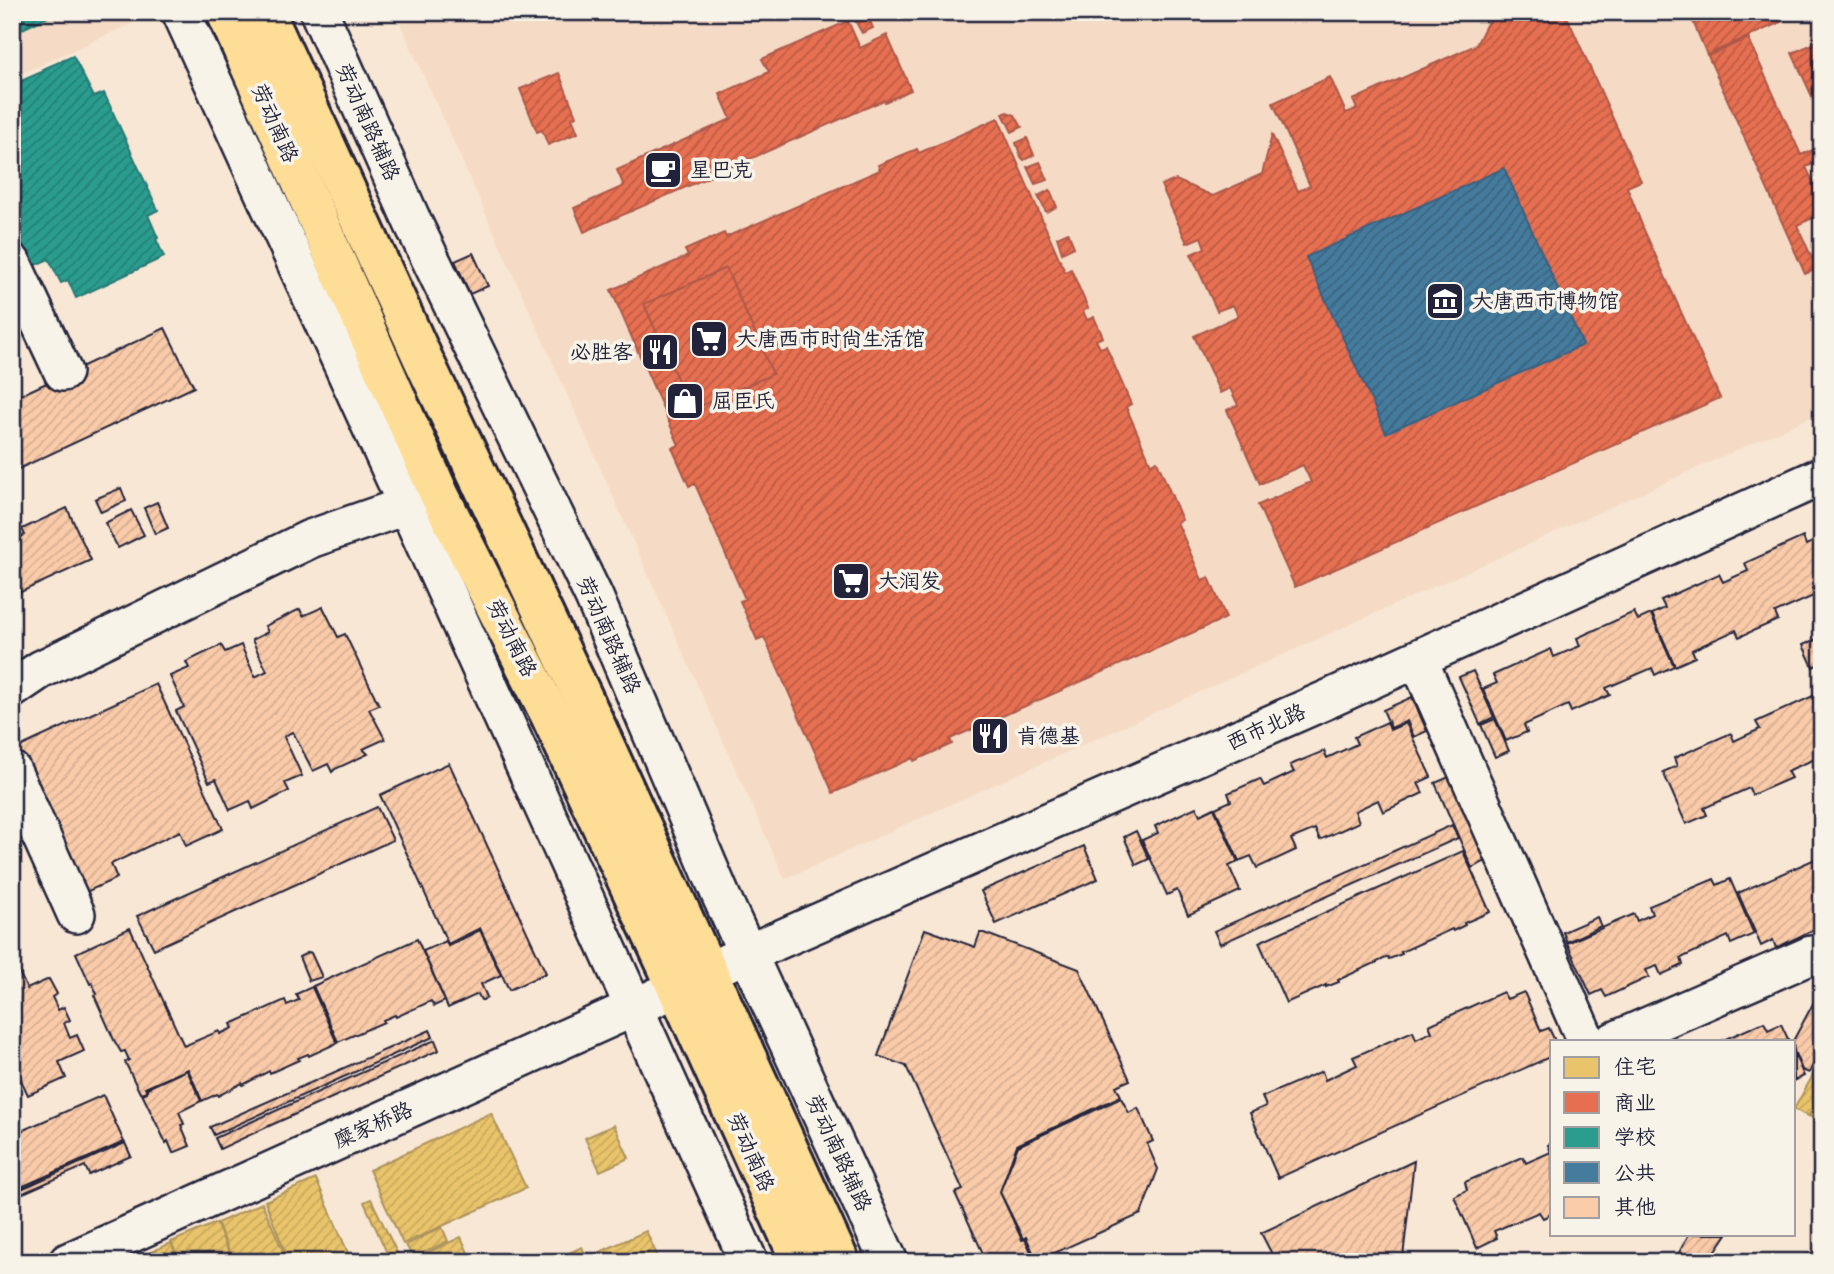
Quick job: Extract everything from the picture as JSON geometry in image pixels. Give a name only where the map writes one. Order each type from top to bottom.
[{"type":"main road","name":"劳动南路","points":[[226,12],[423,500],[550,715],[840,1262]]},
{"type":"main road","name":"劳动南路","points":[[265,12],[424,361],[585,702],[801,1262]]},
{"type":"street","points":[[181,12],[423,500],[634,1007],[749,1262]]},
{"type":"street","name":"劳动南路辅路","points":[[318,12],[418,235],[594,597],[721,896],[889,1262]]},
{"type":"street","points":[[12,263],[63,372]]},
{"type":"street","name":"西市北路","points":[[692,980],[1418,659],[1822,476]]},
{"type":"street","points":[[12,689],[40,670],[310,540],[423,500]]},
{"type":"street","points":[[1418,659],[1587,1040]]},
{"type":"street","points":[[12,771],[76,914]]},
{"type":"street","points":[[1616,1040],[1811,955]]},
{"type":"street","name":"糜家桥路","points":[[68,1262],[692,980]]},
{"type":"shaded area","points":[[12,12],[128,12],[133,23],[12,78]]},
{"type":"shaded area","points":[[395,12],[1822,12],[1822,412],[785,879]]},
{"type":"building: 住宅","points":[[1813,1075],[1822,1080],[1822,1092],[1808,1116],[1796,1110]]},
{"type":"building: 住宅","points":[[1822,1094],[1822,1123],[1809,1116]]},
{"type":"building: 住宅","points":[[491,1113],[526,1188],[403,1244],[369,1170]]},
{"type":"building: 住宅","points":[[614,1125],[629,1158],[600,1171],[585,1138]]},
{"type":"building: 住宅","points":[[316,1179],[352,1262],[290,1262],[284,1249],[265,1201]]},
{"type":"building: 住宅","points":[[371,1199],[400,1259],[394,1262],[391,1262],[364,1202]]},
{"type":"building: 住宅","points":[[262,1203],[288,1262],[234,1262],[217,1223]]},
{"type":"building: 住宅","points":[[216,1223],[233,1262],[180,1262],[171,1242]]},
{"type":"building: 住宅","points":[[442,1227],[448,1241],[413,1258],[406,1245]]},
{"type":"building: 住宅","points":[[646,1231],[660,1262],[549,1262],[582,1247],[587,1258]]},
{"type":"building: 住宅","points":[[461,1237],[472,1262],[412,1260]]},
{"type":"building: 住宅","points":[[171,1243],[179,1262],[144,1262],[142,1256]]},
{"type":"building: 住宅","points":[[1822,1248],[1822,1262],[1792,1262]]},
{"type":"building: 商业","points":[[866,12],[873,28],[862,33],[853,17]]},
{"type":"building: 商业","points":[[1510,12],[1565,12],[1641,181],[1627,187],[1644,230],[1720,398],[1295,587],[1258,505],[1311,482],[1303,465],[1260,484],[1227,410],[1238,405],[1230,388],[1220,393],[1194,336],[1238,316],[1233,305],[1217,311],[1191,254],[1205,248],[1201,237],[1187,243],[1161,185],[1176,180],[1213,196],[1262,174],[1272,135],[1298,191],[1310,186],[1273,103],[1330,77],[1346,113],[1357,109],[1353,100],[1476,45],[1487,23]]},
{"type":"building: 商业","points":[[1689,12],[1777,12],[1781,22],[1707,55]]},
{"type":"building: 商业","points":[[1814,12],[1822,12],[1822,30]]},
{"type":"building: 商业","points":[[848,21],[860,48],[887,35],[911,90],[584,232],[574,208],[624,186],[617,170],[731,119],[720,94],[769,72],[762,59]]},
{"type":"building: 商业","points":[[1748,38],[1801,155],[1822,146],[1822,160],[1806,167],[1822,201],[1822,214],[1797,225],[1817,269],[1805,274],[1708,56]]},
{"type":"building: 商业","points":[[1822,40],[1822,118],[1792,53]]},
{"type":"building: 商业","points":[[559,73],[576,116],[572,118],[578,133],[548,145],[542,130],[537,132],[520,89]]},
{"type":"building: 商业","points":[[1007,112],[1015,115],[1022,127],[1012,132],[1003,114]]},
{"type":"building: 商业","points":[[998,118],[1065,272],[1071,269],[1088,308],[1083,311],[1087,320],[1094,317],[1103,337],[1096,340],[1100,348],[1106,346],[1131,404],[1126,407],[1151,464],[1157,461],[1182,520],[1177,522],[1202,580],[1209,577],[1226,618],[950,739],[952,744],[914,761],[913,758],[833,793],[764,637],[757,640],[740,601],[745,599],[695,484],[689,486],[672,448],[679,445],[611,290],[688,256],[685,250],[724,233],[726,237],[880,170],[878,165],[917,149],[919,153]]},
{"type":"building: 商业","points":[[1027,138],[1034,155],[1024,160],[1016,143]]},
{"type":"building: 商业","points":[[1040,162],[1048,180],[1035,184],[1027,167]]},
{"type":"building: 商业","points":[[1050,190],[1057,207],[1046,212],[1038,196]]},
{"type":"building: 商业","points":[[1068,232],[1074,247],[1062,253],[1057,237]]},
{"type":"building: 商业","name":"大唐西市时尚生活馆","points":[[726,268],[773,374],[691,410],[644,304]]},
{"type":"building: 学校","points":[[12,12],[58,12],[12,34]]},
{"type":"building: 学校","points":[[73,56],[94,97],[104,93],[158,210],[148,215],[164,257],[76,298],[68,280],[61,283],[49,259],[33,266],[12,221],[12,85]]},
{"type":"building: 公共","name":"大唐西市博物馆","points":[[1504,168],[1583,345],[1386,433],[1306,257]]},
{"type":"building: 其他","points":[[473,253],[488,286],[470,294],[455,261]]},
{"type":"building: 其他","points":[[165,328],[194,387],[12,472],[12,399]]},
{"type":"building: 其他","points":[[121,488],[126,501],[101,512],[95,499]]},
{"type":"building: 其他","points":[[157,502],[168,528],[155,534],[144,508]]},
{"type":"building: 其他","points":[[67,508],[91,560],[12,596],[12,541],[25,535],[22,529]]},
{"type":"building: 其他","points":[[131,510],[144,535],[118,548],[105,523]]},
{"type":"building: 其他","points":[[1803,537],[1806,545],[1819,539],[1822,545],[1822,597],[1820,593],[1775,613],[1778,620],[1739,637],[1736,630],[1692,650],[1695,657],[1675,666],[1652,614],[1665,608],[1661,600],[1719,574],[1723,582],[1748,571],[1745,563]]},
{"type":"building: 其他","points":[[323,607],[338,637],[345,634],[379,705],[369,709],[385,739],[363,749],[368,754],[332,772],[328,764],[313,771],[293,732],[290,733],[284,737],[302,776],[285,783],[289,791],[253,809],[250,801],[230,810],[216,779],[209,782],[176,711],[184,707],[170,676],[189,668],[186,662],[221,645],[225,652],[241,645],[255,677],[267,671],[252,640],[268,632],[265,626],[300,609],[303,616]]},
{"type":"building: 其他","points":[[1634,612],[1638,620],[1651,614],[1674,666],[1655,675],[1652,668],[1606,688],[1610,695],[1571,712],[1568,705],[1524,725],[1527,732],[1506,741],[1483,689],[1497,683],[1493,675],[1551,649],[1554,657],[1580,646],[1577,638]]},
{"type":"building: 其他","points":[[1821,634],[1822,663],[1813,667],[1803,645],[1817,639]]},
{"type":"building: 其他","points":[[1473,671],[1494,717],[1480,724],[1459,677]]},
{"type":"building: 其他","points":[[156,684],[223,829],[186,846],[180,831],[111,864],[117,878],[86,892],[80,878],[73,881],[13,750]]},
{"type":"building: 其他","points":[[1815,695],[1819,703],[1822,702],[1822,756],[1787,771],[1791,778],[1752,795],[1749,788],[1704,808],[1707,815],[1686,824],[1663,772],[1677,766],[1674,758],[1731,733],[1734,741],[1760,729],[1756,722]]},
{"type":"building: 其他","points":[[1412,697],[1427,731],[1414,737],[1407,721],[1391,728],[1383,710]]},
{"type":"building: 其他","points":[[1495,719],[1509,751],[1495,757],[1481,725]]},
{"type":"building: 其他","points":[[1387,722],[1390,730],[1406,723],[1431,777],[1418,783],[1423,793],[1383,812],[1378,800],[1355,811],[1359,822],[1320,840],[1315,829],[1291,839],[1296,850],[1257,868],[1251,856],[1239,861],[1215,808],[1231,801],[1228,793],[1260,779],[1264,786],[1294,772],[1290,765],[1324,751],[1327,758],[1357,744],[1354,737]]},
{"type":"building: 其他","points":[[449,763],[546,973],[509,990],[480,928],[448,944],[380,795]]},
{"type":"building: 其他","points":[[1449,777],[1486,861],[1472,868],[1435,783]]},
{"type":"building: 其他","points":[[377,807],[393,840],[154,949],[137,916]]},
{"type":"building: 其他","points":[[1196,807],[1200,815],[1214,808],[1238,862],[1229,866],[1240,891],[1188,915],[1177,890],[1167,895],[1142,840],[1158,833],[1155,826]]},
{"type":"building: 其他","points":[[1452,825],[1458,838],[1220,944],[1214,931]]},
{"type":"building: 其他","points":[[1136,831],[1149,859],[1136,865],[1124,837]]},
{"type":"building: 其他","points":[[1084,846],[1098,879],[996,924],[981,891]]},
{"type":"building: 其他","points":[[1463,851],[1490,912],[1453,931],[1452,929],[1401,952],[1402,954],[1389,959],[1388,957],[1338,980],[1339,982],[1286,1003],[1259,942]]},
{"type":"building: 其他","points":[[1822,856],[1822,919],[1816,921],[1819,927],[1776,948],[1773,940],[1761,946],[1738,893]]},
{"type":"building: 其他","points":[[1714,879],[1717,885],[1730,879],[1754,934],[1731,944],[1728,936],[1681,958],[1683,965],[1661,975],[1657,966],[1646,970],[1649,977],[1606,997],[1602,990],[1591,995],[1567,943],[1634,914],[1637,921],[1652,914],[1649,906]]},
{"type":"building: 其他","points":[[1597,917],[1601,926],[1567,942],[1563,932]]},
{"type":"building: 其他","points":[[130,928],[184,1046],[219,1031],[220,1034],[233,1028],[231,1024],[285,1000],[287,1005],[299,1000],[296,994],[312,987],[337,1043],[202,1101],[188,1069],[145,1088],[147,1091],[140,1093],[125,1062],[129,1060],[125,1051],[121,1052],[114,1040],[94,995],[97,994],[76,953]]},
{"type":"building: 其他","points":[[925,929],[975,947],[980,933],[984,933],[1079,969],[1130,1080],[1116,1086],[1121,1096],[1017,1145],[1000,1192],[1022,1240],[1025,1239],[1036,1262],[987,1262],[955,1193],[963,1190],[906,1066],[878,1056]]},
{"type":"building: 其他","points":[[480,930],[501,975],[481,984],[487,997],[483,1000],[478,994],[448,1008],[423,951],[446,941],[448,946]]},
{"type":"building: 其他","points":[[417,939],[445,1001],[434,1006],[431,1001],[338,1042],[313,986]]},
{"type":"building: 其他","points":[[309,952],[322,977],[309,981],[299,957]]},
{"type":"building: 其他","points":[[19,972],[27,989],[49,979],[57,994],[52,997],[58,1010],[64,1007],[70,1020],[64,1023],[70,1038],[77,1035],[84,1051],[59,1062],[66,1078],[28,1095],[13,1063],[20,1060],[12,1042],[12,975]]},
{"type":"building: 其他","points":[[1822,987],[1822,1048],[1809,1073],[1802,1070],[1796,1056],[1796,1040],[1794,1040]]},
{"type":"building: 其他","points":[[1503,992],[1507,999],[1524,992],[1541,1031],[1549,1028],[1555,1040],[1550,1040],[1550,1057],[1278,1178],[1250,1113],[1266,1106],[1262,1097],[1322,1071],[1325,1080],[1357,1065],[1353,1057],[1413,1031],[1416,1039],[1432,1032],[1429,1025]]},
{"type":"building: 其他","points":[[1764,1022],[1768,1030],[1781,1024],[1789,1040],[1723,1040]]},
{"type":"building: 其他","points":[[430,1030],[433,1037],[214,1135],[210,1127]]},
{"type":"building: 其他","points":[[435,1040],[439,1050],[220,1149],[215,1138]]},
{"type":"building: 其他","points":[[1796,1058],[1804,1076],[1796,1080]]},
{"type":"building: 其他","points":[[187,1070],[201,1101],[179,1112],[190,1146],[173,1153],[142,1094],[147,1092],[147,1088]]},
{"type":"building: 其他","points":[[103,1095],[124,1142],[12,1191],[12,1135]]},
{"type":"building: 其他","points":[[1121,1098],[1129,1113],[1138,1108],[1153,1141],[1147,1144],[1158,1169],[1141,1214],[1037,1261],[1000,1192],[1018,1146]]},
{"type":"building: 其他","points":[[125,1143],[131,1156],[89,1175],[85,1166],[12,1198],[12,1193]]},
{"type":"building: 其他","points":[[1550,1152],[1550,1215],[1543,1218],[1539,1212],[1494,1231],[1497,1238],[1477,1248],[1454,1196],[1467,1190],[1465,1182],[1523,1157],[1526,1163]]},
{"type":"building: 其他","points":[[1414,1161],[1403,1257],[1391,1262],[1276,1262],[1261,1233]]},
{"type":"building: 其他","points":[[1688,1236],[1726,1236],[1708,1262],[1674,1262]]},
{"type":"place","name":"星巴克","points":[[663,170]]},
{"type":"place","name":"大唐西市博物馆","points":[[1445,301]]},
{"type":"place","name":"大唐西市时尚生活馆","points":[[709,339]]},
{"type":"place","name":"必胜客","points":[[660,352]]},
{"type":"place","name":"屈臣氏","points":[[685,401]]},
{"type":"place","name":"大润发","points":[[851,581]]},
{"type":"place","name":"肯德基","points":[[990,736]]}]
